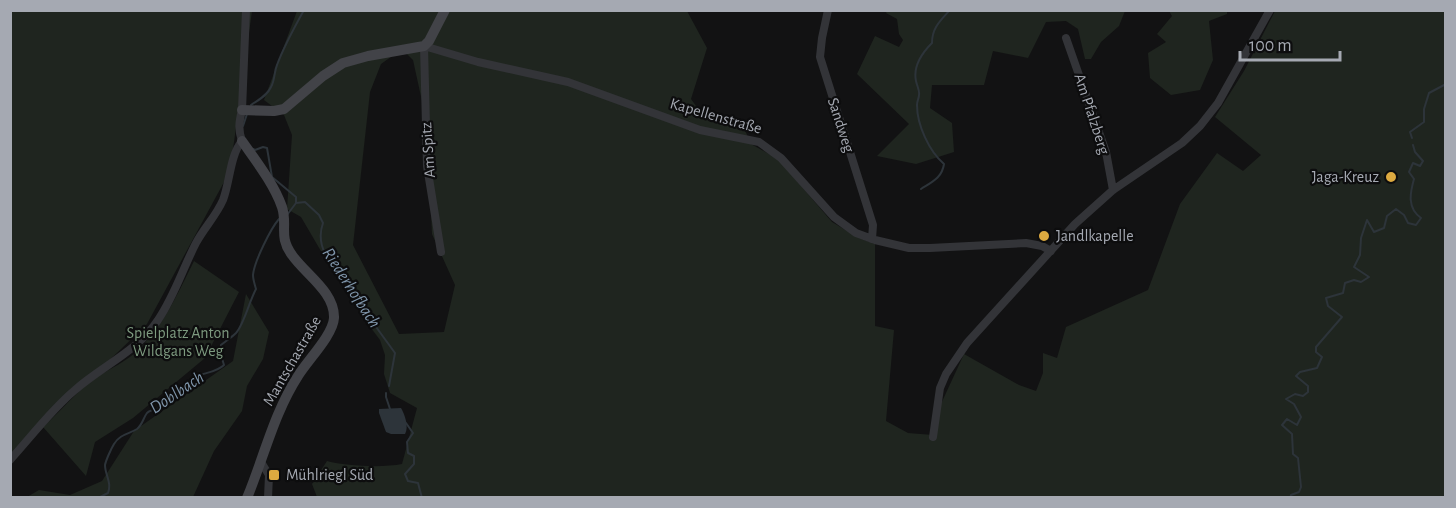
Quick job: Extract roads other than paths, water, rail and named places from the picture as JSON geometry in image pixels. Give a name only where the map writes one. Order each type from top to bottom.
[{"type":"street","points":[[10,460],[66,397],[140,341],[157,322],[197,242],[219,209],[228,186],[236,148],[242,141],[238,132],[242,110],[246,10]]},
{"type":"street","points":[[423,46],[429,41],[445,10]]},
{"type":"street","name":"Sandweg","points":[[828,10],[820,57],[873,225],[872,239]]},
{"type":"street","points":[[933,437],[938,395],[942,382],[951,366],[985,322],[1075,224],[1113,190],[1182,143],[1205,119],[1218,103],[1270,10]]},
{"type":"street","name":"Am Pfalzberg","points":[[1066,38],[1104,146],[1113,190]]},
{"type":"street","name":"Kapellenstraße","points":[[242,110],[284,109],[323,76],[344,63],[423,46],[478,62],[568,82],[700,130],[759,142],[782,158],[834,217],[856,233],[872,239],[909,248],[1026,243],[1042,246],[1051,251]]},
{"type":"street","name":"Am Spitz","points":[[423,46],[427,166],[441,252]]},
{"type":"street","name":"Mantschastraße","points":[[242,141],[277,196],[283,217],[284,240],[291,253],[322,288],[334,316],[330,330],[297,376],[285,399],[247,498]]},
{"type":"street","points":[[261,462],[269,475],[268,498]]},
{"type":"waterway","name":"Doblbach","points":[[251,105],[269,90],[283,51],[304,10]]},
{"type":"waterway","points":[[921,189],[939,176],[944,164],[929,145],[919,121],[917,105],[919,92],[915,76],[917,65],[932,43],[935,29],[950,10]]},
{"type":"waterway","points":[[1412,138],[1410,132],[1424,122],[1424,109],[1429,93],[1446,84]]},
{"type":"waterway","name":"Doblbach","points":[[243,126],[247,114]]},
{"type":"waterway","points":[[1290,498],[1291,495],[1299,492],[1301,487],[1298,458],[1293,454],[1292,434],[1282,425],[1287,419],[1297,425],[1301,417],[1294,404],[1286,399],[1295,394],[1303,396],[1308,392],[1308,386],[1296,376],[1300,372],[1317,368],[1322,357],[1316,352],[1316,347],[1342,317],[1328,306],[1326,298],[1343,293],[1345,283],[1354,280],[1361,282],[1369,277],[1354,267],[1360,255],[1361,238],[1367,220],[1374,232],[1384,228],[1387,216],[1396,209],[1404,215],[1408,223],[1416,225],[1421,218],[1413,210],[1411,190],[1414,179],[1409,172],[1413,163],[1420,166],[1423,161],[1415,152],[1413,145]]},
{"type":"waterway","name":"Doblbach","points":[[253,149],[267,148],[272,177],[296,197],[296,203],[287,215]]},
{"type":"waterway","name":"Riederhofbach","points":[[296,203],[305,202],[319,215],[323,223],[321,242],[328,259],[353,288],[360,303],[369,311],[371,320],[395,353],[389,386]]},
{"type":"waterway","name":"Doblbach","points":[[98,498],[108,493],[109,485],[105,465],[116,441],[137,429],[149,411],[168,405],[190,380],[224,365],[220,352],[221,345],[236,333],[242,324],[256,289],[253,275],[256,262],[279,219]]},
{"type":"waterway","name":"Riederhofbach","points":[[386,393],[390,409]]},
{"type":"waterway","name":"Riederhofbach","points":[[406,423],[413,433],[407,442],[408,453],[414,456],[414,464],[405,474],[408,481],[418,483],[422,498]]},
{"type":"place","name":"Jaga-Kreuz","points":[[1391,177]]},
{"type":"place","name":"Jandlkapelle","points":[[1044,236]]},
{"type":"place","name":"Mühlriegl Süd","points":[[274,475]]},
{"type":"park label","name":"Spielplatz Anton Wildgans Weg","points":[[178,342]]}]
